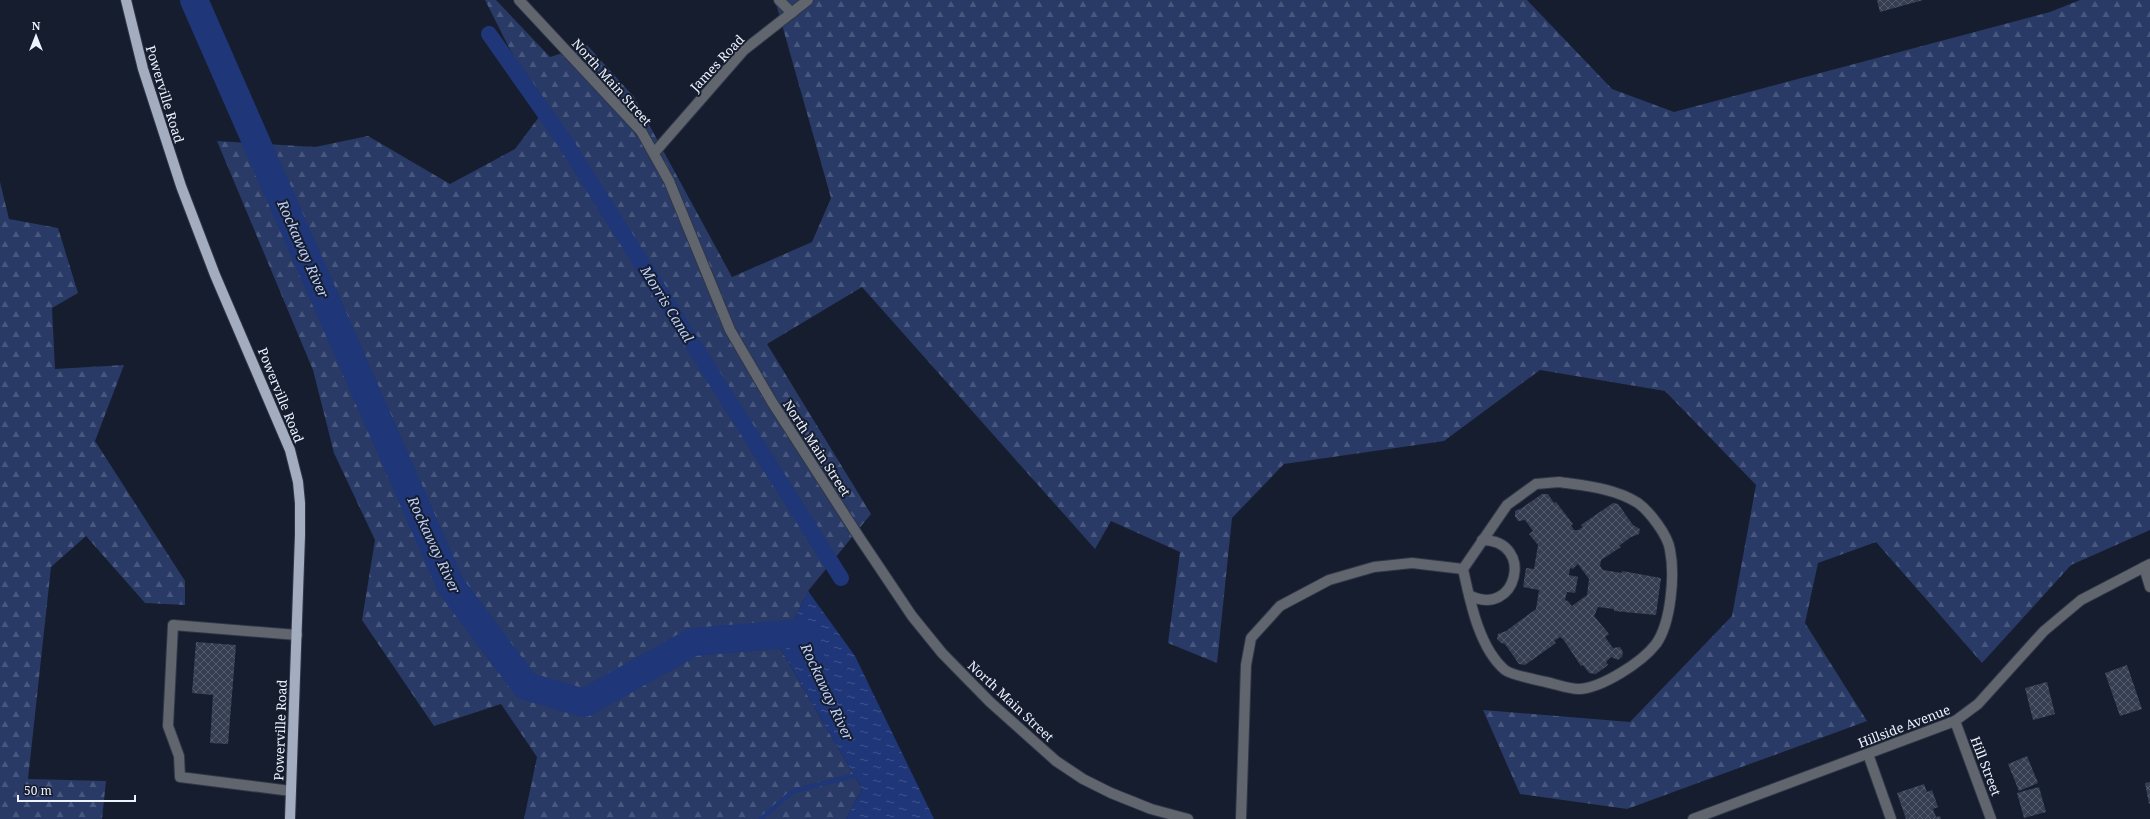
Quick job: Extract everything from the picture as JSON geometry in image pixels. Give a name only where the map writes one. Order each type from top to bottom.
[{"type":"main road","name":"Powerville Road","points":[[126,0],[143,69],[181,186],[215,275],[290,450],[298,482],[300,503],[297,635],[290,819]]},
{"type":"street","name":"North Main Street","points":[[519,0],[641,131],[654,153],[688,225],[730,330],[772,402],[859,537],[912,616],[937,647],[990,702],[1056,760],[1083,778],[1112,793],[1151,809],[1188,819]]},
{"type":"street","points":[[779,0],[792,13]]},
{"type":"street","name":"James Road","points":[[654,153],[744,50],[808,0]]},
{"type":"street","points":[[1559,482],[1612,491],[1638,504],[1662,530],[1670,548],[1672,579],[1668,612],[1656,643],[1637,662],[1610,680],[1579,689],[1506,671],[1483,641],[1462,569],[1482,540],[1507,505],[1536,484],[1559,482]]},
{"type":"street","points":[[1469,595],[1483,600],[1498,598],[1509,588],[1515,574],[1513,559],[1504,547],[1497,543],[1482,540]]},
{"type":"street","points":[[1241,819],[1246,665],[1251,638],[1280,606],[1329,580],[1374,567],[1412,563],[1462,569]]},
{"type":"street","points":[[2147,565],[2150,587]]},
{"type":"street","name":"Hillside Avenue","points":[[1693,819],[1955,721],[1978,704],[2044,631],[2076,605],[2147,565]]},
{"type":"street","points":[[291,791],[180,777],[179,756],[168,726],[173,625],[297,635]]},
{"type":"street","name":"Hill Street","points":[[1955,721],[1992,819]]},
{"type":"street","points":[[1868,754],[1891,819]]},
{"type":"green space","points":[[485,0],[496,0],[550,57],[587,45],[634,97],[732,277],[812,242],[831,198],[775,0],[1527,0],[1612,89],[1674,112],[2050,12],[2080,0],[2150,0],[2150,530],[2071,565],[1982,663],[1876,542],[1818,563],[1805,623],[1867,721],[1627,809],[1520,794],[1483,710],[1630,722],[1732,616],[1756,485],[1665,391],[1540,370],[1444,441],[1284,464],[1232,518],[1217,663],[1168,643],[1180,552],[1111,521],[1095,549],[862,287],[767,344],[871,514],[808,591],[780,648],[862,789],[846,819],[524,819],[537,757],[501,704],[434,726],[362,620],[375,540],[334,453],[313,370],[217,141],[315,147],[368,136],[450,184],[515,149],[542,113]]},
{"type":"green space","points":[[0,182],[9,219],[58,228],[78,293],[52,308],[55,369],[124,365],[95,441],[185,581],[185,605],[145,603],[86,536],[51,567],[28,779],[106,781],[102,819],[0,819]]},
{"type":"water","points":[[808,591],[855,656],[934,819],[846,819],[862,789],[780,648]]},
{"type":"building","points":[[1877,0],[1923,0],[1880,12]]},
{"type":"building","points":[[1542,494],[1548,494],[1573,524],[1571,525],[1574,530],[1578,530],[1583,527],[1581,525],[1613,503],[1618,504],[1633,525],[1640,529],[1639,534],[1631,537],[1619,546],[1621,547],[1601,560],[1600,566],[1603,570],[1622,573],[1622,571],[1661,578],[1656,615],[1614,611],[1614,609],[1598,607],[1594,616],[1609,634],[1605,637],[1613,648],[1620,647],[1623,652],[1622,657],[1618,660],[1611,657],[1606,662],[1608,665],[1596,674],[1589,673],[1583,665],[1581,666],[1563,639],[1560,637],[1554,641],[1556,643],[1525,665],[1519,664],[1505,644],[1501,643],[1497,639],[1498,634],[1506,631],[1536,609],[1539,590],[1523,587],[1526,568],[1534,569],[1538,545],[1529,534],[1533,531],[1525,520],[1518,521],[1515,516],[1515,511]],"holes":[[[1578,564],[1589,579],[1587,595],[1572,606],[1565,600],[1567,592],[1575,593],[1578,577],[1569,575],[1570,568],[1573,569]]]},
{"type":"building","points":[[196,642],[236,645],[228,744],[210,743],[213,695],[192,693]]},
{"type":"building","points":[[2127,665],[2142,709],[2120,716],[2105,673]]},
{"type":"building","points":[[2047,682],[2055,714],[2033,720],[2025,688]]},
{"type":"building","points":[[2027,756],[2038,783],[2019,791],[2008,764]]},
{"type":"building","points":[[2150,782],[2150,804],[2149,804],[2145,783]]},
{"type":"building","points":[[1924,784],[1927,792],[1932,790],[1938,807],[1933,809],[1936,817],[1940,816],[1941,819],[1906,819],[1897,793]]},
{"type":"building","points":[[2039,787],[2046,812],[2024,818],[2017,793]]},
{"type":"waterway","name":"Rockaway River","points":[[194,0],[451,586],[526,686],[584,703],[693,642],[800,633],[810,655]]},
{"type":"waterway","name":"Morris Canal","points":[[489,34],[565,142],[841,578]]},
{"type":"waterway","points":[[761,819],[793,791],[861,774]]}]
